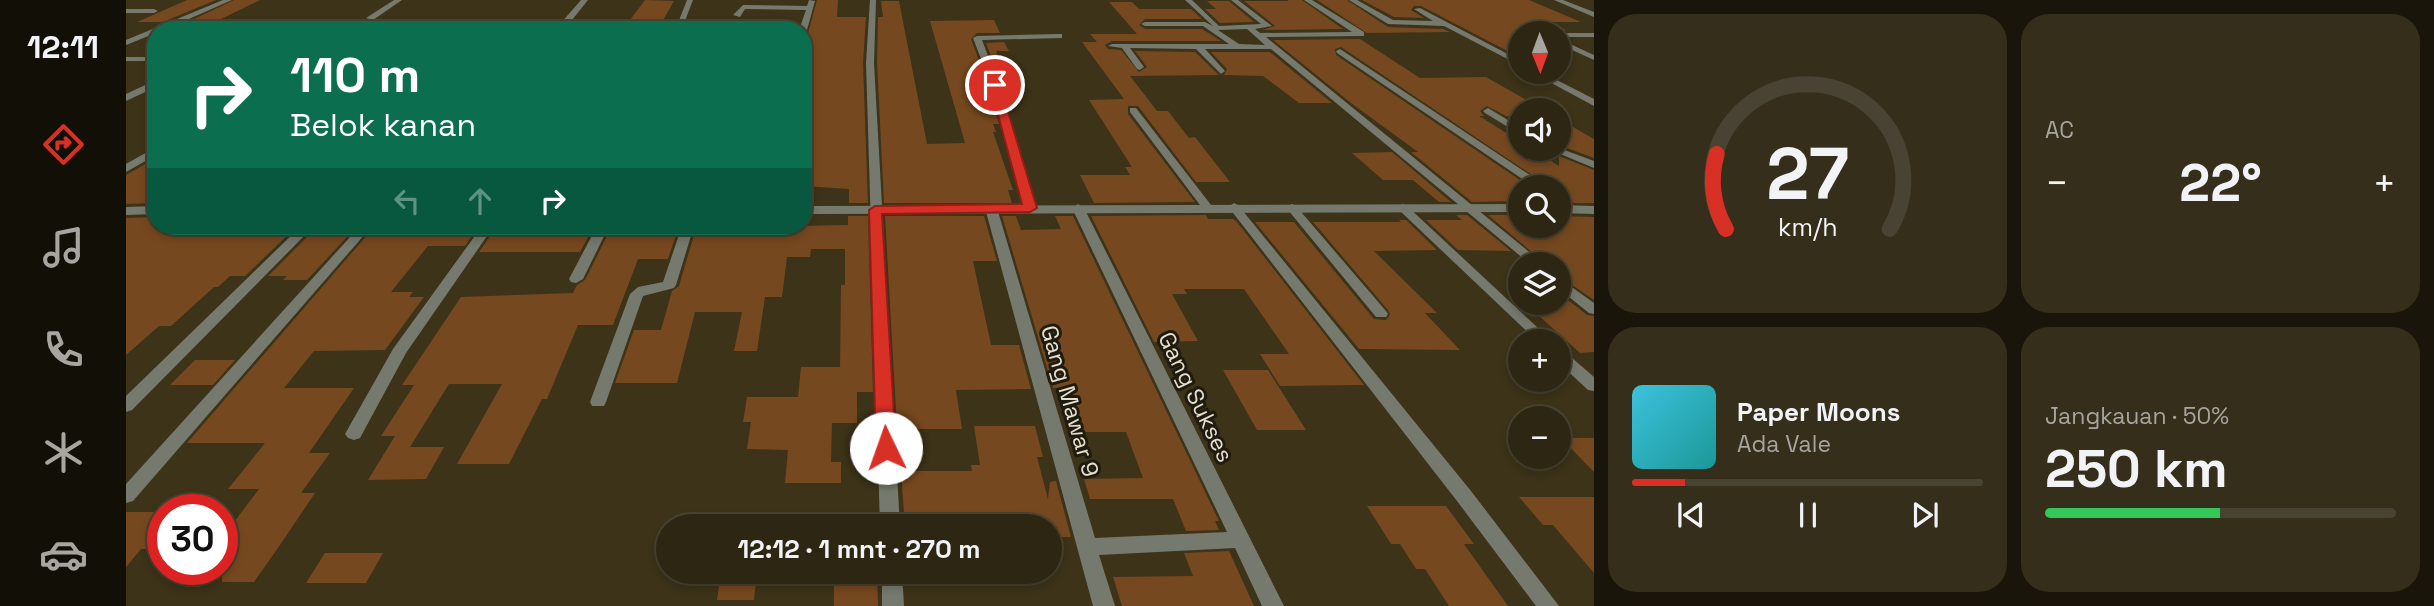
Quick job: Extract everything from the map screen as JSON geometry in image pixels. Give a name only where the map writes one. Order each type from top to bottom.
[{"type":"street","points":[[179,21],[229,0]]},
{"type":"street","points":[[370,18],[398,0]]},
{"type":"street","points":[[567,21],[585,0]]},
{"type":"street","points":[[680,21],[690,0]]},
{"type":"street","points":[[873,0],[870,63],[889,514]]},
{"type":"street","points":[[1188,0],[1236,46]]},
{"type":"street","points":[[1234,0],[1268,26],[1254,32]]},
{"type":"street","points":[[1145,24],[1199,23],[1254,32],[1361,34],[1307,0]]},
{"type":"street","points":[[1352,0],[1391,22],[1445,24]]},
{"type":"street","points":[[1557,0],[1594,15]]},
{"type":"street","points":[[737,15],[743,7],[811,4],[806,21]]},
{"type":"street","points":[[1418,9],[1508,57]]},
{"type":"street","points":[[126,11],[153,11]]},
{"type":"street","points":[[1254,32],[1523,252]]},
{"type":"street","points":[[126,43],[147,34]]},
{"type":"street","points":[[1572,35],[1594,34]]},
{"type":"street","points":[[1030,208],[995,85],[977,38],[1059,36]]},
{"type":"street","points":[[1112,46],[1273,47]]},
{"type":"street","points":[[1124,46],[1140,67]]},
{"type":"street","points":[[1198,46],[1221,71]]},
{"type":"street","points":[[1572,47],[1594,58]]},
{"type":"street","points":[[1340,51],[1523,175]]},
{"type":"street","points":[[126,59],[147,59]]},
{"type":"street","points":[[1558,84],[1594,103]]},
{"type":"street","points":[[126,98],[147,88]]},
{"type":"street","points":[[1133,110],[1207,207]]},
{"type":"street","points":[[1488,111],[1508,124]]},
{"type":"street","points":[[126,170],[147,156]]},
{"type":"street","points":[[1571,156],[1594,165]]},
{"type":"street","points":[[1234,207],[1548,606]]},
{"type":"street","name":"Gang Mawar 9","points":[[991,208],[1104,606]]},
{"type":"street","name":"Gang Sukses","points":[[1078,208],[1273,606]]},
{"type":"street","points":[[1292,208],[1381,314]]},
{"type":"street","points":[[1403,208],[1532,329]]},
{"type":"street","points":[[812,210],[1508,208]]},
{"type":"street","points":[[1571,209],[1594,210]]},
{"type":"street","points":[[126,211],[147,210]]},
{"type":"street","points":[[126,407],[300,235]]},
{"type":"street","points":[[126,496],[358,235]]},
{"type":"street","points":[[354,433],[370,400],[440,290],[481,235]]},
{"type":"street","points":[[576,279],[598,235]]},
{"type":"street","points":[[597,402],[637,295],[643,290],[669,285],[685,235]]},
{"type":"street","points":[[1571,292],[1594,310]]},
{"type":"street","points":[[1571,365],[1594,386]]},
{"type":"street","points":[[1088,547],[1240,540]]},
{"type":"street","points":[[892,584],[893,606]]},
{"type":"building","points":[[187,0],[216,0],[165,21],[137,22]]},
{"type":"building","points":[[234,0],[260,0],[219,20],[229,20],[227,21],[190,21]]},
{"type":"building","points":[[645,0],[674,1],[663,21],[630,20]]},
{"type":"building","points":[[817,0],[838,0],[837,17],[866,17],[863,63],[868,203],[849,203],[849,189],[812,187],[811,21]]},
{"type":"building","points":[[1287,0],[1302,0],[1343,29],[1262,30],[1275,26],[1244,1],[1289,1]]},
{"type":"building","points":[[1317,0],[1347,0],[1388,27],[1443,29],[1450,32],[1367,33]]},
{"type":"building","points":[[1362,0],[1529,0],[1581,22],[1508,21],[1508,51],[1421,6],[1414,6],[1411,10],[1424,18],[1394,17]]},
{"type":"building","points":[[881,1],[899,1],[927,144],[965,143],[930,21],[994,20],[1000,33],[977,33],[971,39],[999,124],[993,124],[996,132],[993,132],[1013,190],[1008,190],[1012,203],[884,203],[877,63],[878,17],[883,17]]},
{"type":"building","points":[[1207,1],[1229,1],[1254,22],[1220,23],[1205,9],[1216,9]]},
{"type":"building","points":[[1109,2],[1132,2],[1139,9],[1191,9],[1202,19],[1145,19],[1139,25],[1145,29],[1202,29],[1221,41],[1112,41],[1105,45],[1108,49],[1121,50],[1139,72],[1147,67],[1135,51],[1195,52],[1219,75],[1130,76],[1157,111],[1168,111],[1189,138],[1195,137],[1230,182],[1196,182],[1138,106],[1128,106],[1128,114],[1195,202],[1094,203],[1080,175],[1130,175],[1125,167],[1132,167],[1089,100],[1124,99],[1082,42],[1097,42],[1090,34],[1137,34]]},
{"type":"building","points":[[1360,39],[1420,78],[1486,77],[1523,98],[1508,98],[1508,116],[1487,106],[1480,111],[1484,116],[1479,116],[1508,134],[1508,159],[1341,47],[1335,49],[1336,55],[1512,175],[1508,175],[1508,201],[1472,202],[1411,152],[1418,152],[1351,103],[1273,40]]},
{"type":"building","points":[[1004,42],[1009,51],[996,51],[1010,82],[1001,82],[986,43]]},
{"type":"building","points":[[1211,52],[1270,52],[1332,103],[1299,103],[1263,76],[1224,75],[1227,69]]},
{"type":"building","points":[[1571,126],[1594,139],[1594,158],[1571,149]]},
{"type":"building","points":[[1392,152],[1451,202],[1439,202],[1413,180],[1383,180],[1352,153]]},
{"type":"building","points":[[1511,161],[1551,161],[1559,166],[1559,161],[1571,161],[1594,170],[1594,203],[1571,201],[1571,175],[1532,175]]},
{"type":"building","points":[[147,163],[147,203],[126,204],[126,175]]},
{"type":"building","points":[[1206,215],[1208,219],[1233,219],[1237,222],[1364,385],[1280,386],[1260,354],[1289,354],[1244,289],[1184,289],[1187,294],[1172,294],[1198,341],[1154,342],[1091,216]]},
{"type":"building","points":[[1456,215],[1467,215],[1511,251],[1458,250],[1426,220],[1462,220]]},
{"type":"building","points":[[1488,215],[1508,215],[1508,232]]},
{"type":"building","points":[[848,216],[868,216],[873,392],[857,392],[857,423],[832,423],[831,462],[841,462],[841,483],[785,483],[788,450],[747,449],[751,422],[743,422],[747,397],[798,397],[801,367],[840,367],[841,285],[845,285],[845,249],[811,249],[810,257],[787,257],[782,297],[765,297],[757,351],[734,351],[742,312],[695,312],[677,383],[615,383],[634,330],[661,330],[672,291],[679,286],[694,235],[812,235],[812,226],[848,225]]},
{"type":"building","points":[[885,216],[984,216],[997,261],[973,261],[991,345],[1019,345],[1031,389],[956,390],[962,429],[897,429]]},
{"type":"building","points":[[1002,216],[1016,216],[1021,230],[1061,229],[1055,216],[1073,216],[1219,521],[1215,521],[1219,530],[1186,531],[1173,499],[1090,499],[1084,479],[1143,478],[1126,432],[1074,432],[1059,388],[1053,388]]},
{"type":"building","points":[[1571,216],[1594,217],[1594,300],[1571,284],[1571,252],[1532,252],[1515,238],[1571,238]]},
{"type":"building","points":[[147,217],[147,235],[288,235],[245,276],[230,276],[171,326],[159,326],[126,355],[126,218]]},
{"type":"building","points":[[1399,220],[1406,220],[1437,250],[1374,251],[1437,313],[1425,313],[1460,350],[1359,349],[1255,222],[1294,222],[1374,319],[1386,320],[1390,315],[1388,310],[1313,222],[1401,222]]},
{"type":"building","points":[[309,235],[349,235],[307,280],[283,280],[287,276],[268,276]]},
{"type":"building","points":[[367,235],[473,235],[465,246],[428,246],[391,292],[413,292],[409,297],[424,297],[385,350],[314,351],[284,388],[354,388],[309,453],[330,453],[301,493],[315,493],[254,582],[238,582],[238,517],[259,489],[228,489],[265,443],[187,443]]},
{"type":"building","points":[[491,235],[589,235],[580,252],[479,252]]},
{"type":"building","points":[[608,235],[676,235],[668,259],[638,259],[613,325],[578,325],[547,399],[542,399],[509,464],[457,464],[502,384],[449,384],[410,447],[444,447],[426,479],[368,480],[395,436],[381,436],[414,385],[402,385],[461,297],[573,293],[577,285],[585,280]]},
{"type":"building","points":[[1571,302],[1587,315],[1594,316],[1594,352],[1580,353],[1571,345],[1571,329],[1554,329],[1538,315],[1571,315]]},
{"type":"building","points":[[195,360],[235,360],[213,385],[170,385]]},
{"type":"building","points":[[1223,370],[1268,370],[1306,430],[1257,430]]},
{"type":"building","points":[[974,426],[1035,426],[1043,457],[1037,457],[1048,499],[1050,482],[1056,481],[1071,537],[1062,537],[1062,514],[904,514],[901,471],[972,471],[971,465],[980,465]]},
{"type":"building","points":[[1571,438],[1594,438],[1594,472],[1571,448]]},
{"type":"building","points":[[1519,497],[1594,497],[1594,573],[1553,525],[1543,525]]},
{"type":"building","points":[[1367,506],[1446,506],[1474,544],[1464,544],[1508,606],[1449,606],[1425,569],[1416,569],[1400,544],[1391,544]]},
{"type":"building","points":[[126,512],[147,512],[147,549],[141,549],[126,567]]},
{"type":"building","points":[[1229,551],[1254,606],[1122,606],[1113,577],[1193,576],[1184,553]]},
{"type":"building","points":[[325,553],[383,553],[366,583],[306,583]]},
{"type":"building","points":[[719,584],[756,584],[754,600],[717,600]]},
{"type":"building","points":[[834,584],[877,584],[878,606],[834,606]]},
{"type":"route","points":[[886,448],[875,210],[1030,208],[995,85]]}]
